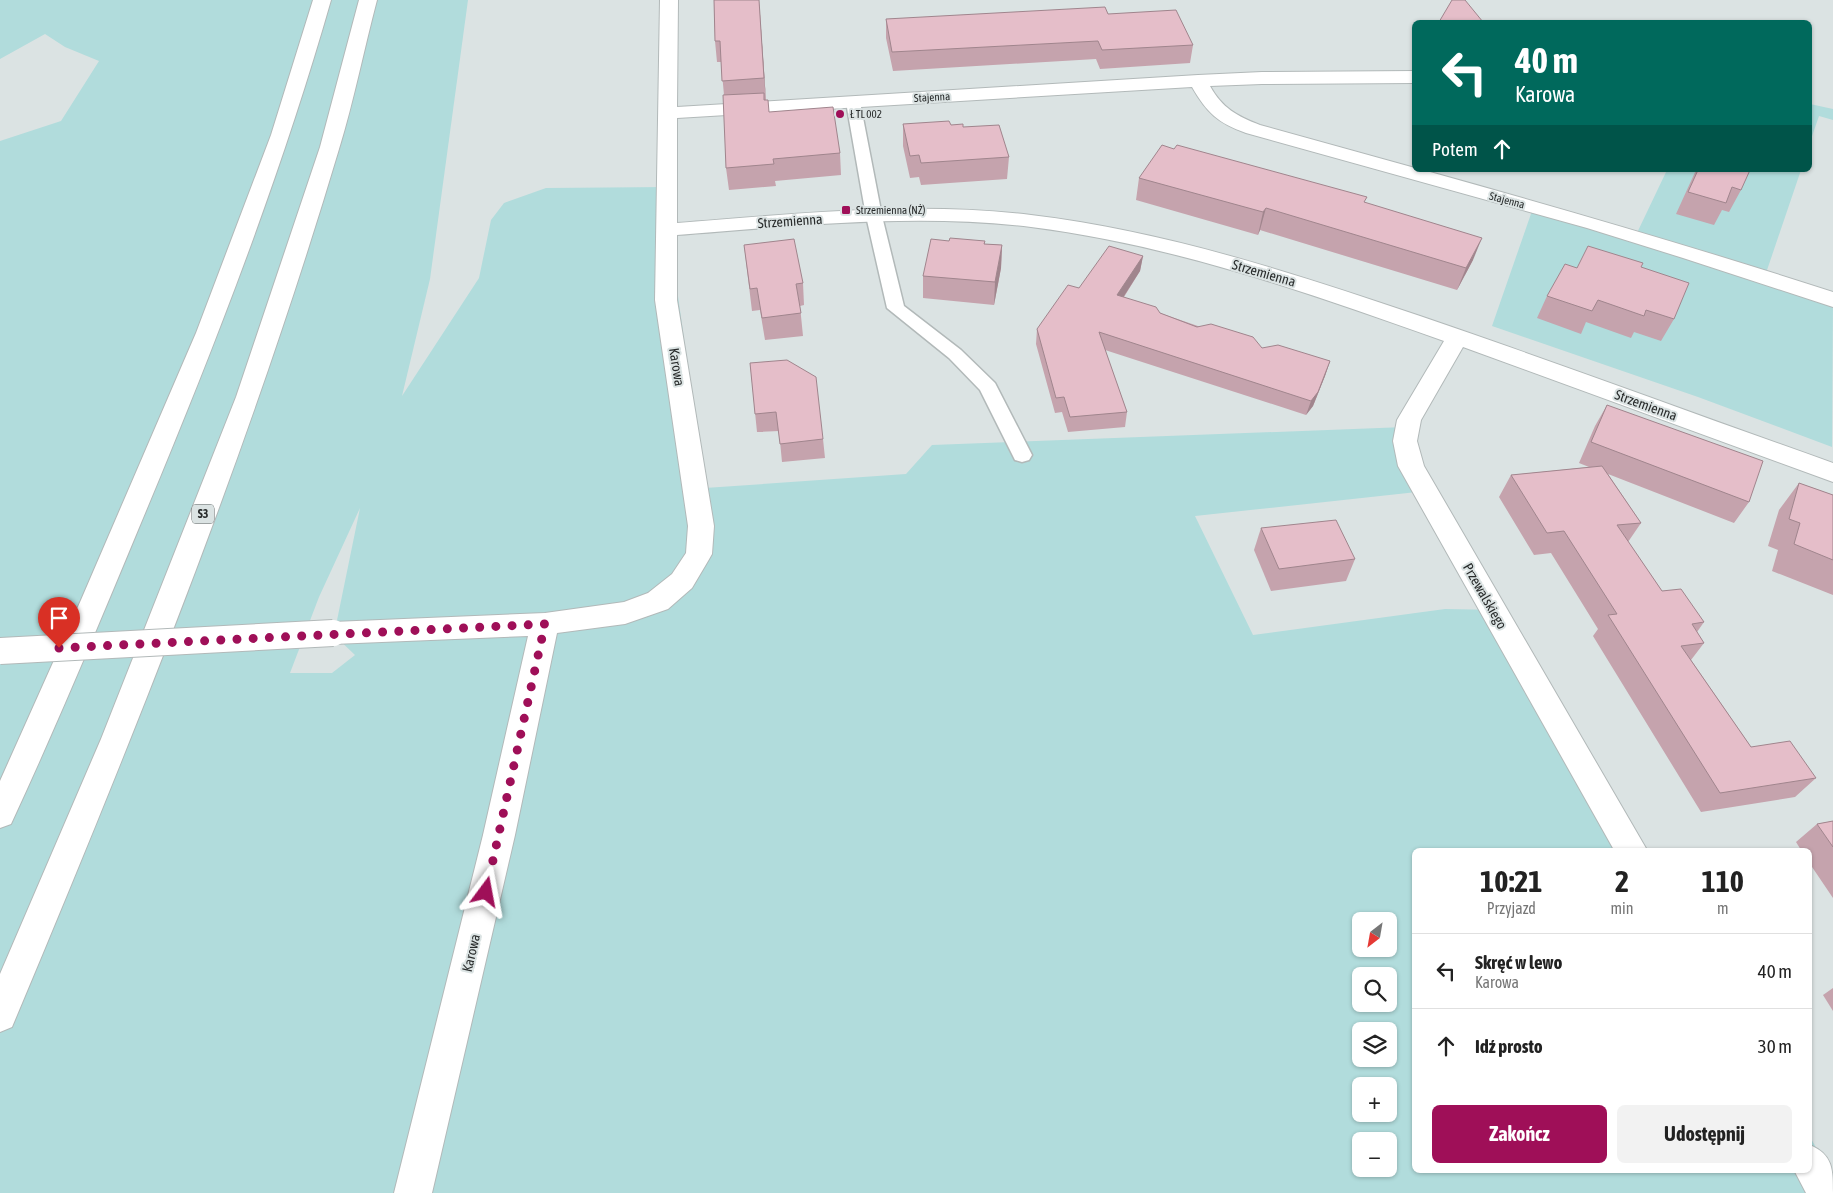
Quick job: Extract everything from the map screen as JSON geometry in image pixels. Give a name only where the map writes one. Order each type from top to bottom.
[{"type":"main road","points":[[0,814],[35,740],[183,398],[242,247],[276,148],[322,0]]},
{"type":"main road","name":"S3","points":[[0,1015],[116,740],[248,396],[330,147],[368,0]]},
{"type":"main road","name":"Karowa","points":[[0,651],[545,624],[625,613],[658,601],[682,581],[700,554],[701,526],[666,300],[669,0]]},
{"type":"main road","name":"Stajenna","points":[[667,113],[1198,81],[1262,78],[1412,77]]},
{"type":"main road","name":"Stajenna","points":[[1198,81],[1212,107],[1228,120],[1252,129],[1594,224],[1692,253],[1833,300]]},
{"type":"main road","name":"Strzemienna","points":[[666,230],[874,216],[980,217],[1096,231],[1164,246],[1264,272],[1309,286],[1458,337],[1833,473]]},
{"type":"main road","name":"Przewalskiego","points":[[1458,337],[1408,420],[1405,441],[1411,466],[1630,848]]},
{"type":"main road","name":"Karowa","points":[[413,1193],[499,835],[545,624]]},
{"type":"main road","points":[[1812,1167],[1827,1193]]},
{"type":"lane","points":[[853,102],[874,216],[896,308],[955,354],[988,387],[1022,455]]},
{"type":"shaded area","points":[[0,0],[468,0],[430,279],[402,396],[479,278],[491,220],[504,203],[546,188],[668,187],[669,232],[705,488],[906,474],[932,445],[1405,427],[1426,491],[1195,516],[1253,635],[1445,609],[1501,610],[1641,848],[1412,848],[1412,1173],[1812,1173],[1812,1140],[1833,1177],[1833,1193],[0,1193],[0,141],[61,121],[99,61],[65,47],[45,34],[0,59]],"holes":[[[360,508],[334,635],[355,655],[332,673],[290,673],[319,597]]]},
{"type":"shaded area","points":[[1812,104],[1833,109],[1833,120],[1819,116],[1812,136]]},
{"type":"shaded area","points":[[1666,172],[1800,172],[1765,276],[1833,298],[1832,447],[1698,397],[1492,326],[1533,208],[1636,235]]},
{"type":"building","points":[[714,0],[759,0],[764,78],[722,81],[720,41],[715,41]]},
{"type":"building","points":[[1452,0],[1465,0],[1481,20],[1440,20]]},
{"type":"building","points":[[1105,7],[1108,14],[1176,10],[1193,45],[1102,50],[1098,41],[892,52],[886,19]]},
{"type":"building","points":[[764,93],[764,100],[768,100],[769,112],[833,107],[840,153],[773,159],[774,164],[726,168],[723,95]]},
{"type":"building","points":[[949,121],[951,125],[963,124],[963,127],[999,125],[1009,157],[921,163],[919,155],[910,156],[903,124]]},
{"type":"building","points":[[1162,145],[1174,149],[1177,145],[1367,197],[1364,202],[1482,238],[1466,268],[1266,208],[1263,212],[1139,178]]},
{"type":"building","points":[[1697,172],[1749,172],[1741,190],[1732,187],[1726,203],[1688,192]]},
{"type":"building","points":[[950,238],[985,241],[984,244],[1002,245],[995,282],[923,276],[931,239],[949,241]]},
{"type":"building","points":[[794,239],[803,283],[796,284],[801,313],[762,318],[757,288],[750,289],[744,245]]},
{"type":"building","points":[[1109,246],[1143,256],[1117,295],[1156,307],[1160,313],[1197,327],[1211,324],[1253,337],[1262,348],[1278,345],[1330,361],[1318,392],[1311,401],[1099,332],[1127,412],[1070,417],[1064,397],[1056,398],[1037,329],[1068,285],[1079,288]]},
{"type":"building","points":[[1588,246],[1643,263],[1641,267],[1689,283],[1674,319],[1646,310],[1644,316],[1598,300],[1592,311],[1547,296],[1565,264],[1577,268]]},
{"type":"building","points":[[787,360],[816,377],[823,439],[780,444],[776,412],[755,414],[750,363]]},
{"type":"building","points":[[1607,405],[1763,461],[1749,502],[1591,442]]},
{"type":"building","points":[[1602,466],[1641,523],[1617,525],[1662,591],[1681,589],[1704,622],[1692,624],[1704,643],[1681,646],[1751,747],[1790,741],[1816,778],[1720,793],[1608,615],[1617,614],[1564,531],[1547,533],[1511,475]]},
{"type":"building","points":[[1799,483],[1833,495],[1833,560],[1794,544],[1800,523],[1789,519]]},
{"type":"building","points":[[1336,520],[1355,559],[1279,569],[1261,528]]},
{"type":"building","points":[[1833,821],[1833,847],[1817,824]]},
{"type":"place","name":"Ł TL 002","points":[[840,114]]},
{"type":"place","name":"Strzemienna (NŻ)","points":[[846,210]]},
{"type":"route","points":[[59,648],[545,624],[486,892]]}]
